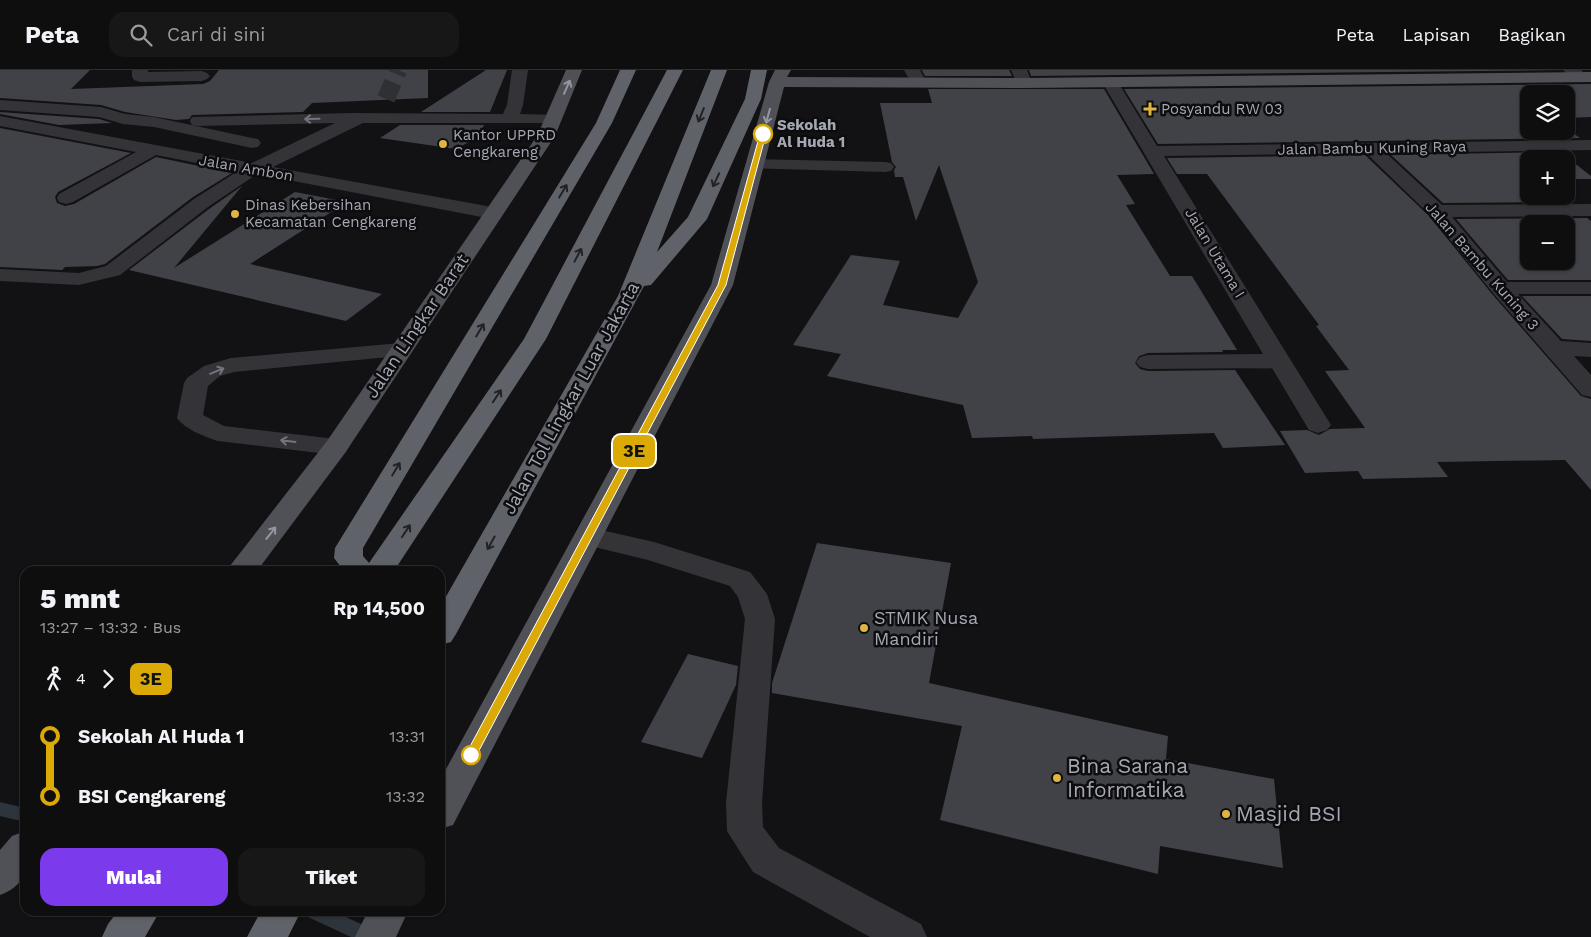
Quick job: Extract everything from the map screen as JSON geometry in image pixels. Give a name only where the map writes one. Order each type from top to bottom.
[{"type":"highway","points":[[356,566],[349,558],[349,548],[604,124],[628,70]]},
{"type":"highway","points":[[382,566],[535,339],[675,70]]},
{"type":"highway","name":"Jalan Tol Lingkar Luar Jakarta","points":[[445,625],[629,296],[719,70]]},
{"type":"highway","points":[[629,296],[697,219],[754,99],[773,74]]},
{"type":"highway","points":[[122,937],[137,916]]},
{"type":"highway","points":[[267,937],[279,916]]},
{"type":"main road","name":"Jalan Lingkar Barat","points":[[245,566],[336,447],[546,136],[574,70]]},
{"type":"main road","points":[[445,805],[722,285],[755,164],[773,74],[1022,77],[1110,82],[1581,75]]},
{"type":"main road","points":[[0,878],[20,853]]},
{"type":"main road","points":[[375,937],[386,916]]},
{"type":"street","points":[[140,70],[140,77],[202,76]]},
{"type":"street","points":[[510,118],[515,105],[520,70]]},
{"type":"street","name":"Jalan Utama I","points":[[1110,82],[1318,425]]},
{"type":"street","points":[[0,275],[79,279],[113,271],[201,203],[253,169],[360,118],[380,104]]},
{"type":"street","points":[[0,105],[101,112],[124,119],[154,122],[252,143]]},
{"type":"street","points":[[154,122],[360,118],[510,118],[553,120]]},
{"type":"street","name":"Jalan Ambon","points":[[0,122],[492,214]]},
{"type":"street","name":"Jalan Bambu Kuning Raya","points":[[1152,150],[1591,146]]},
{"type":"street","name":"Jalan Bambu Kuning 3","points":[[1369,147],[1437,211],[1501,288],[1591,390]]},
{"type":"street","points":[[66,198],[151,151]]},
{"type":"street","points":[[755,164],[885,168]]},
{"type":"street","points":[[1437,211],[1591,210]]},
{"type":"street","points":[[1501,288],[1591,288]]},
{"type":"street","points":[[1553,348],[1591,350]]},
{"type":"street","points":[[336,447],[218,433],[190,418],[196,383],[212,371],[231,366],[401,350]]},
{"type":"street","points":[[1148,362],[1279,361]]},
{"type":"street","points":[[588,536],[654,552],[740,578],[752,594],[760,619],[744,803],[745,831],[766,860],[907,937]]},
{"type":"building","points":[[0,70],[90,70],[71,89],[203,84],[210,81],[219,70],[428,70],[428,98],[312,103],[303,112],[192,115],[189,119],[176,120],[125,112],[101,105],[0,98]]},
{"type":"building","points":[[486,70],[507,70],[490,112],[421,112]]},
{"type":"building","points":[[922,70],[1009,70],[1012,76],[925,76]]},
{"type":"building","points":[[1029,70],[1561,70],[1031,76]]},
{"type":"building","points":[[1591,84],[1591,117],[1575,118],[1575,85],[1520,85],[1520,139],[1158,144],[1124,89]]},
{"type":"building","points":[[928,89],[1104,89],[1154,174],[1117,175],[1135,204],[1126,205],[1170,276],[1192,276],[1237,350],[1222,350],[1223,352],[1148,353],[1139,356],[1135,363],[1140,369],[1148,371],[1235,370],[1285,445],[1223,448],[1214,433],[1033,439],[1032,436],[972,438],[963,405],[827,376],[841,354],[793,345],[851,255],[900,261],[883,305],[958,318],[978,282],[939,165],[916,221],[903,177],[895,177],[894,170],[896,167],[892,162],[880,103],[932,103]]},
{"type":"building","points":[[0,112],[99,119],[112,123],[59,125],[0,114]]},
{"type":"building","name":"Kantor UPPRD Cengkareng","points":[[400,125],[484,125],[480,136],[456,149],[380,138]]},
{"type":"building","points":[[0,128],[131,153],[58,192],[55,197],[57,203],[65,206],[74,204],[156,157],[232,173],[193,197],[105,264],[65,267],[62,270],[0,267]]},
{"type":"building","points":[[1520,153],[1520,202],[1443,203],[1391,155]]},
{"type":"building","points":[[1365,155],[1429,216],[1492,294],[1581,396],[1591,399],[1591,490],[1565,460],[1437,462],[1448,477],[1363,479],[1358,471],[1305,473],[1280,431],[1307,430],[1319,435],[1330,429],[1365,428],[1325,371],[1349,370],[1316,326],[1319,325],[1207,174],[1177,174],[1167,158]]},
{"type":"building","points":[[1575,164],[1591,176],[1591,179],[1575,179]]},
{"type":"building","points":[[242,186],[174,268],[295,192],[347,202],[250,264],[382,294],[346,321],[129,270]]},
{"type":"building","points":[[1575,218],[1587,218],[1591,221],[1591,280],[1508,280],[1456,219],[1520,219],[1520,270],[1575,270]]},
{"type":"building","points":[[1522,296],[1591,296],[1591,341],[1562,339]]},
{"type":"building","points":[[817,543],[951,563],[929,683],[1168,736],[1166,759],[1274,779],[1283,868],[1160,846],[1158,874],[940,820],[962,726],[772,693],[772,683]]},
{"type":"building","points":[[688,654],[738,666],[736,685],[702,758],[641,742]]},
{"type":"waterway","points":[[0,809],[20,814]]},
{"type":"waterway","points":[[325,916],[370,937]]},
{"type":"tunnel","points":[[386,99],[398,70]]},
{"type":"bus line","name":"3E","points":[[471,755],[722,285],[763,134]]},
{"type":"place","name":"Posyandu RW 03","points":[[1150,109]]},
{"type":"place","name":"Sekolah Al Huda 1","points":[[763,134]]},
{"type":"place","name":"Kantor UPPRD Cengkareng","points":[[443,144]]},
{"type":"place","name":"Dinas Kebersihan Kecamatan Cengkareng","points":[[235,214]]},
{"type":"place","name":"STMIK Nusa Mandiri","points":[[864,628]]},
{"type":"place","name":"Bina Sarana Informatika","points":[[1057,778]]},
{"type":"place","name":"Masjid BSI","points":[[1226,814]]}]
